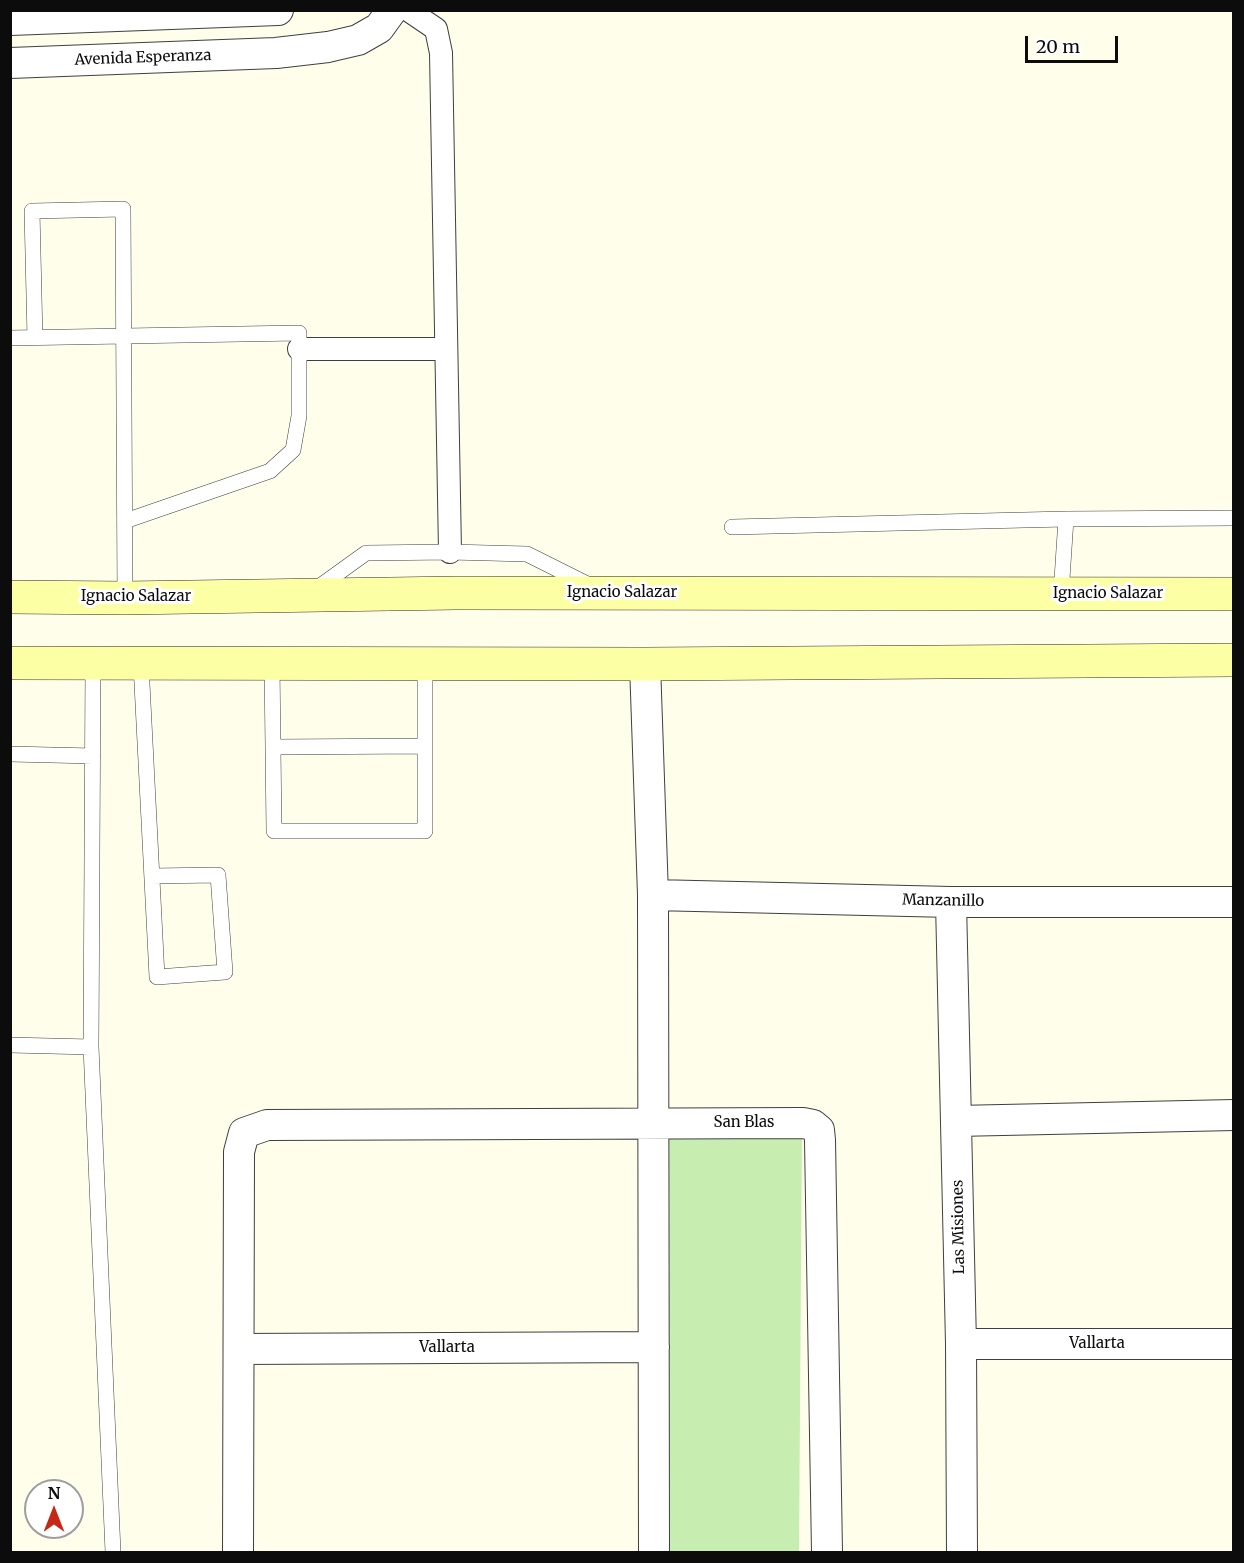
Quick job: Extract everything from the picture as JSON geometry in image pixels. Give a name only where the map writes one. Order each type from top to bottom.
[{"type":"main road","name":"Ignacio Salazar","points":[[10,597],[605,593],[1233,594]]},
{"type":"main road","points":[[10,663],[645,664],[1233,660]]},
{"type":"street","name":"Avenida Esperanza","points":[[10,63],[276,53],[328,47],[358,40],[379,28],[392,10]]},
{"type":"street","points":[[408,10],[436,29],[441,53],[450,552]]},
{"type":"street","points":[[10,20],[275,11],[276,53]]},
{"type":"street","points":[[299,349],[446,349]]},
{"type":"street","points":[[645,664],[652,895],[654,1552]]},
{"type":"street","name":"Manzanillo","points":[[652,895],[951,902],[1233,902]]},
{"type":"street","name":"Las Misiones","points":[[951,902],[961,1344],[962,1552]]},
{"type":"street","points":[[956,1121],[1233,1115]]},
{"type":"street","name":"San Blas","points":[[240,1349],[239,1152],[244,1133],[267,1125],[653,1123],[803,1123],[813,1125],[819,1130],[827,1552]]},
{"type":"street","name":"Vallarta","points":[[961,1344],[1233,1344]]},
{"type":"street","name":"Vallarta","points":[[240,1349],[654,1347]]},
{"type":"street","points":[[238,1552],[240,1349]]},
{"type":"lane","points":[[35,338],[32,211],[123,209],[125,598]]},
{"type":"lane","points":[[10,338],[299,333],[299,416],[293,450],[270,471],[125,521]]},
{"type":"lane","points":[[732,526],[1233,518]]},
{"type":"lane","points":[[1061,594],[1066,519]]},
{"type":"lane","points":[[308,595],[366,554],[450,552],[527,555],[605,593]]},
{"type":"lane","points":[[93,664],[91,1047],[113,1552]]},
{"type":"lane","points":[[141,664],[157,977],[225,972],[218,875],[152,876]]},
{"type":"lane","points":[[272,664],[274,831],[425,831],[425,664]]},
{"type":"lane","points":[[274,747],[425,746]]},
{"type":"lane","points":[[10,754],[93,756]]},
{"type":"lane","points":[[10,1045],[91,1047]]},
{"type":"green space","points":[[802,1130],[799,1552],[670,1552],[666,1131]]}]
